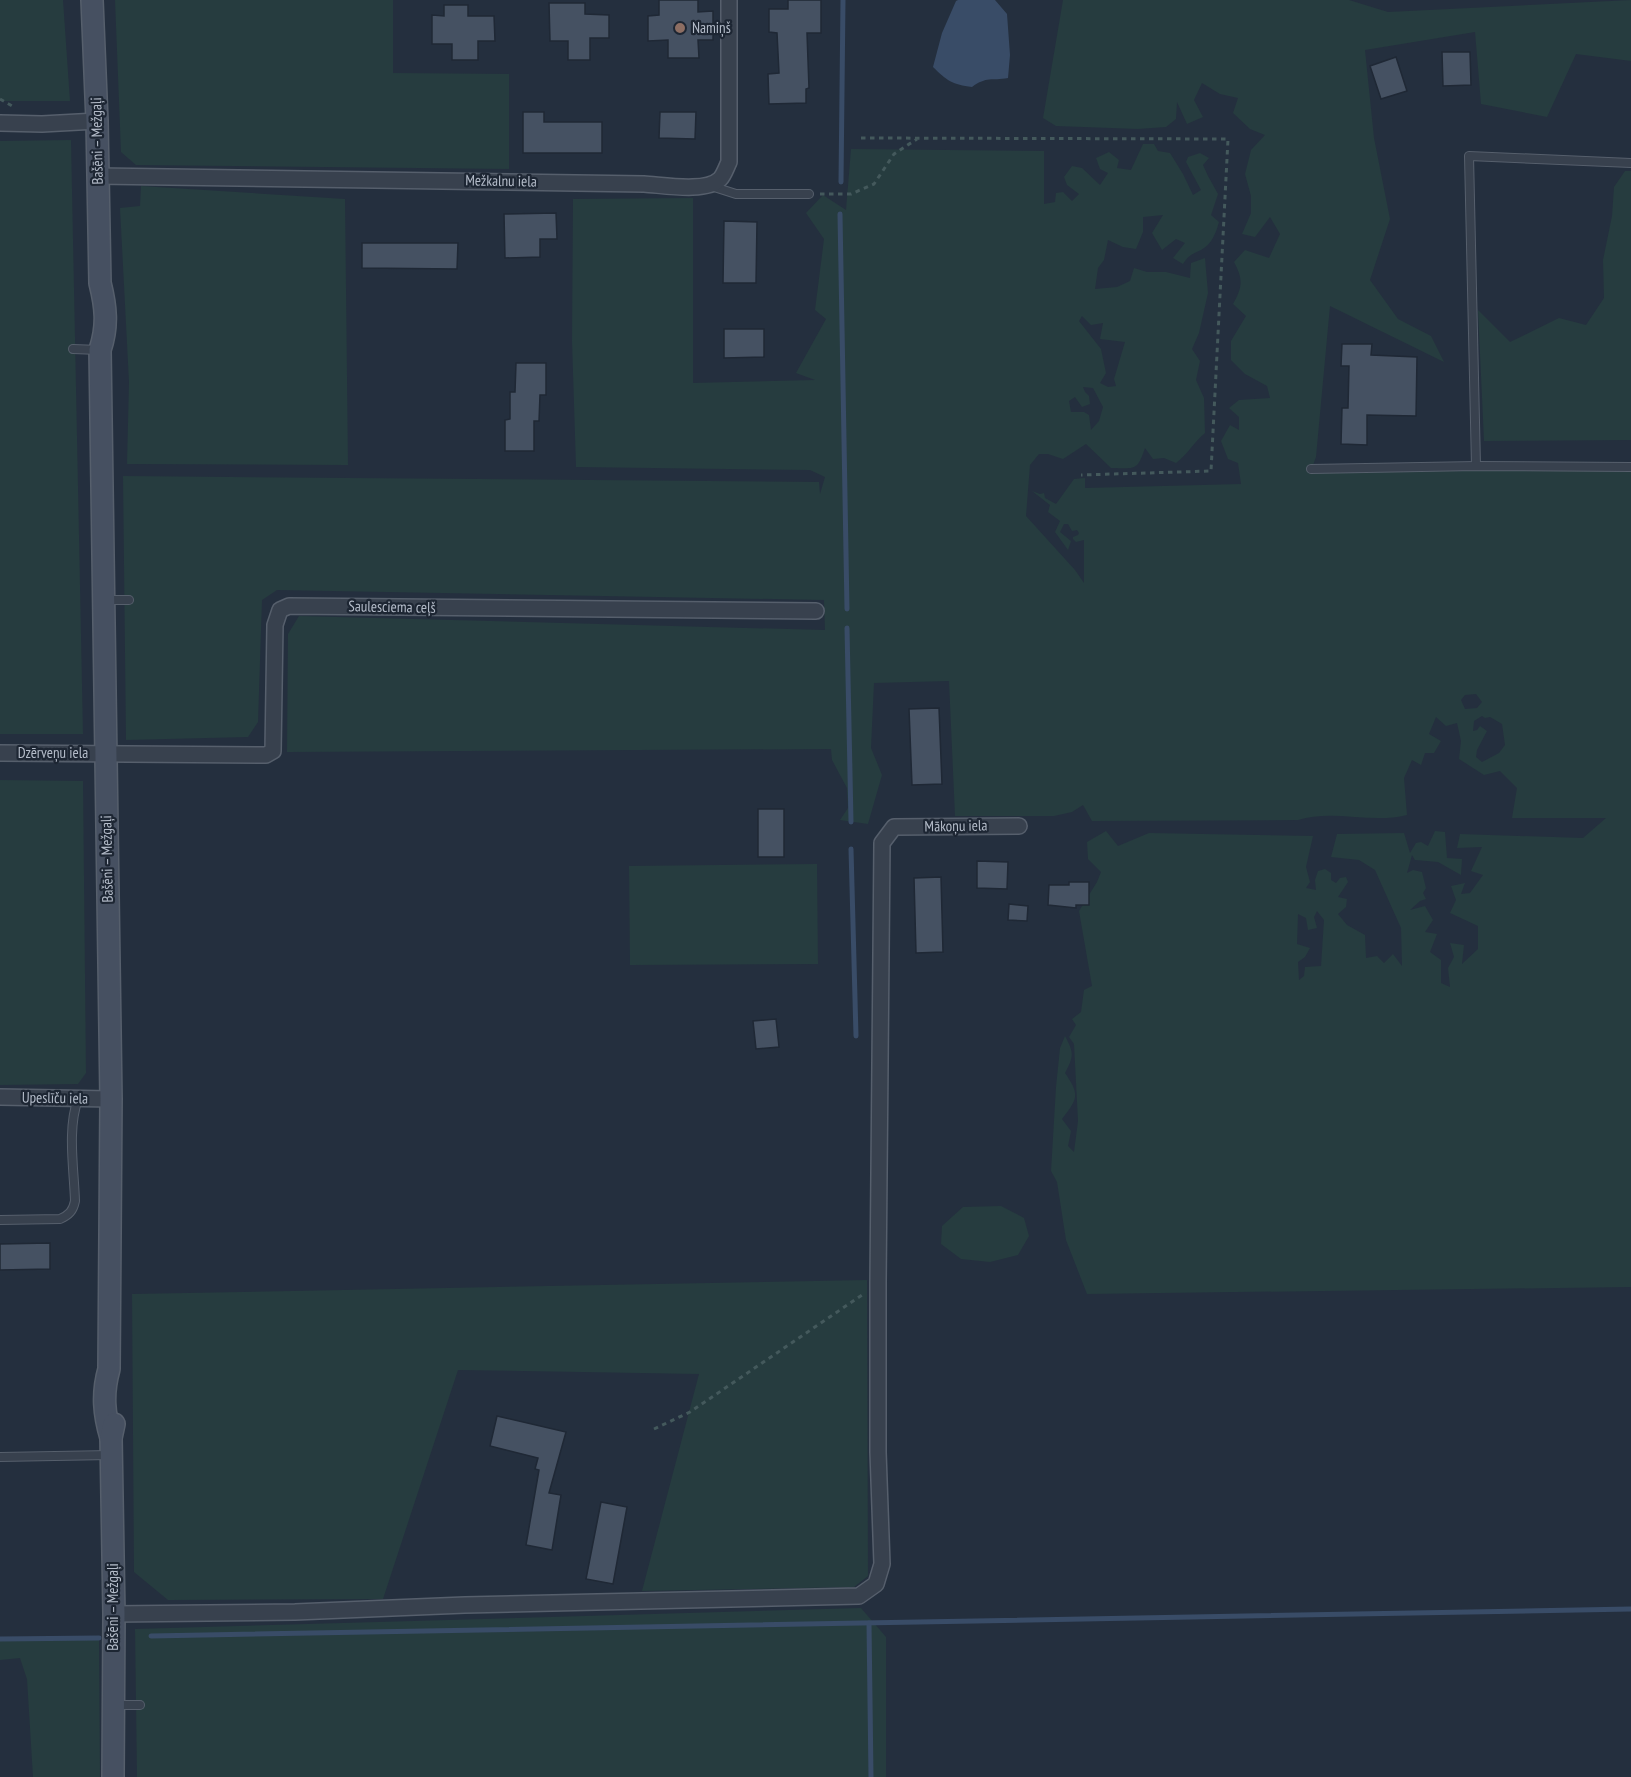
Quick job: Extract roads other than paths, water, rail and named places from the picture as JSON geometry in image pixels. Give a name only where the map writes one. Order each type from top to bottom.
[{"type":"street","name":"Bašēni – Mežgaļi","points":[[92,0],[100,283],[94,300],[93,320],[94,335],[100,350],[111,1099],[108,1369],[104,1400],[111,1446],[114,1614],[113,1777]]},
{"type":"street","points":[[711,186],[721,178],[729,162],[729,0]]},
{"type":"street","points":[[0,123],[42,124],[97,121]]},
{"type":"street","name":"Mežkalnu iela","points":[[98,176],[711,186]]},
{"type":"street","name":"Saulesciema ceļš","points":[[106,753],[266,755],[273,751],[275,625],[280,610],[289,606],[816,611]]},
{"type":"street","name":"Dzērveņu iela","points":[[0,753],[106,753]]},
{"type":"street","name":"Mākoņu iela","points":[[114,1614],[295,1612],[465,1605],[859,1596],[876,1584],[882,1564],[878,1452],[878,1283],[882,843],[894,827],[1019,826]]},
{"type":"street","name":"Upeslīču iela","points":[[0,1098],[111,1099]]},
{"type":"lane","points":[[1476,466],[1469,156],[1631,163]]},
{"type":"lane","points":[[711,186],[735,194],[809,194]]},
{"type":"lane","points":[[73,349],[100,350]]},
{"type":"lane","points":[[1311,469],[1476,466],[1631,467]]},
{"type":"lane","points":[[104,600],[129,600]]},
{"type":"lane","points":[[0,1220],[60,1219],[72,1210],[75,1201],[72,1125],[73,1112],[78,1099]]},
{"type":"lane","points":[[0,1457],[111,1446]]},
{"type":"lane","points":[[114,1705],[140,1705]]},
{"type":"water","points":[[958,0],[995,0],[1007,14],[1010,55],[1008,78],[986,80],[972,87],[965,86],[950,81],[933,67],[942,33]]},
{"type":"waterway","points":[[841,182],[843,0]]},
{"type":"waterway","points":[[840,214],[847,609]]},
{"type":"waterway","points":[[847,628],[851,822]]},
{"type":"waterway","points":[[851,849],[856,1036]]},
{"type":"waterway","points":[[151,1636],[1631,1609]]},
{"type":"waterway","points":[[869,1623],[871,1777]]},
{"type":"waterway","points":[[0,1639],[99,1638]]},
{"type":"place","name":"Namiņš","points":[[680,28]]}]
